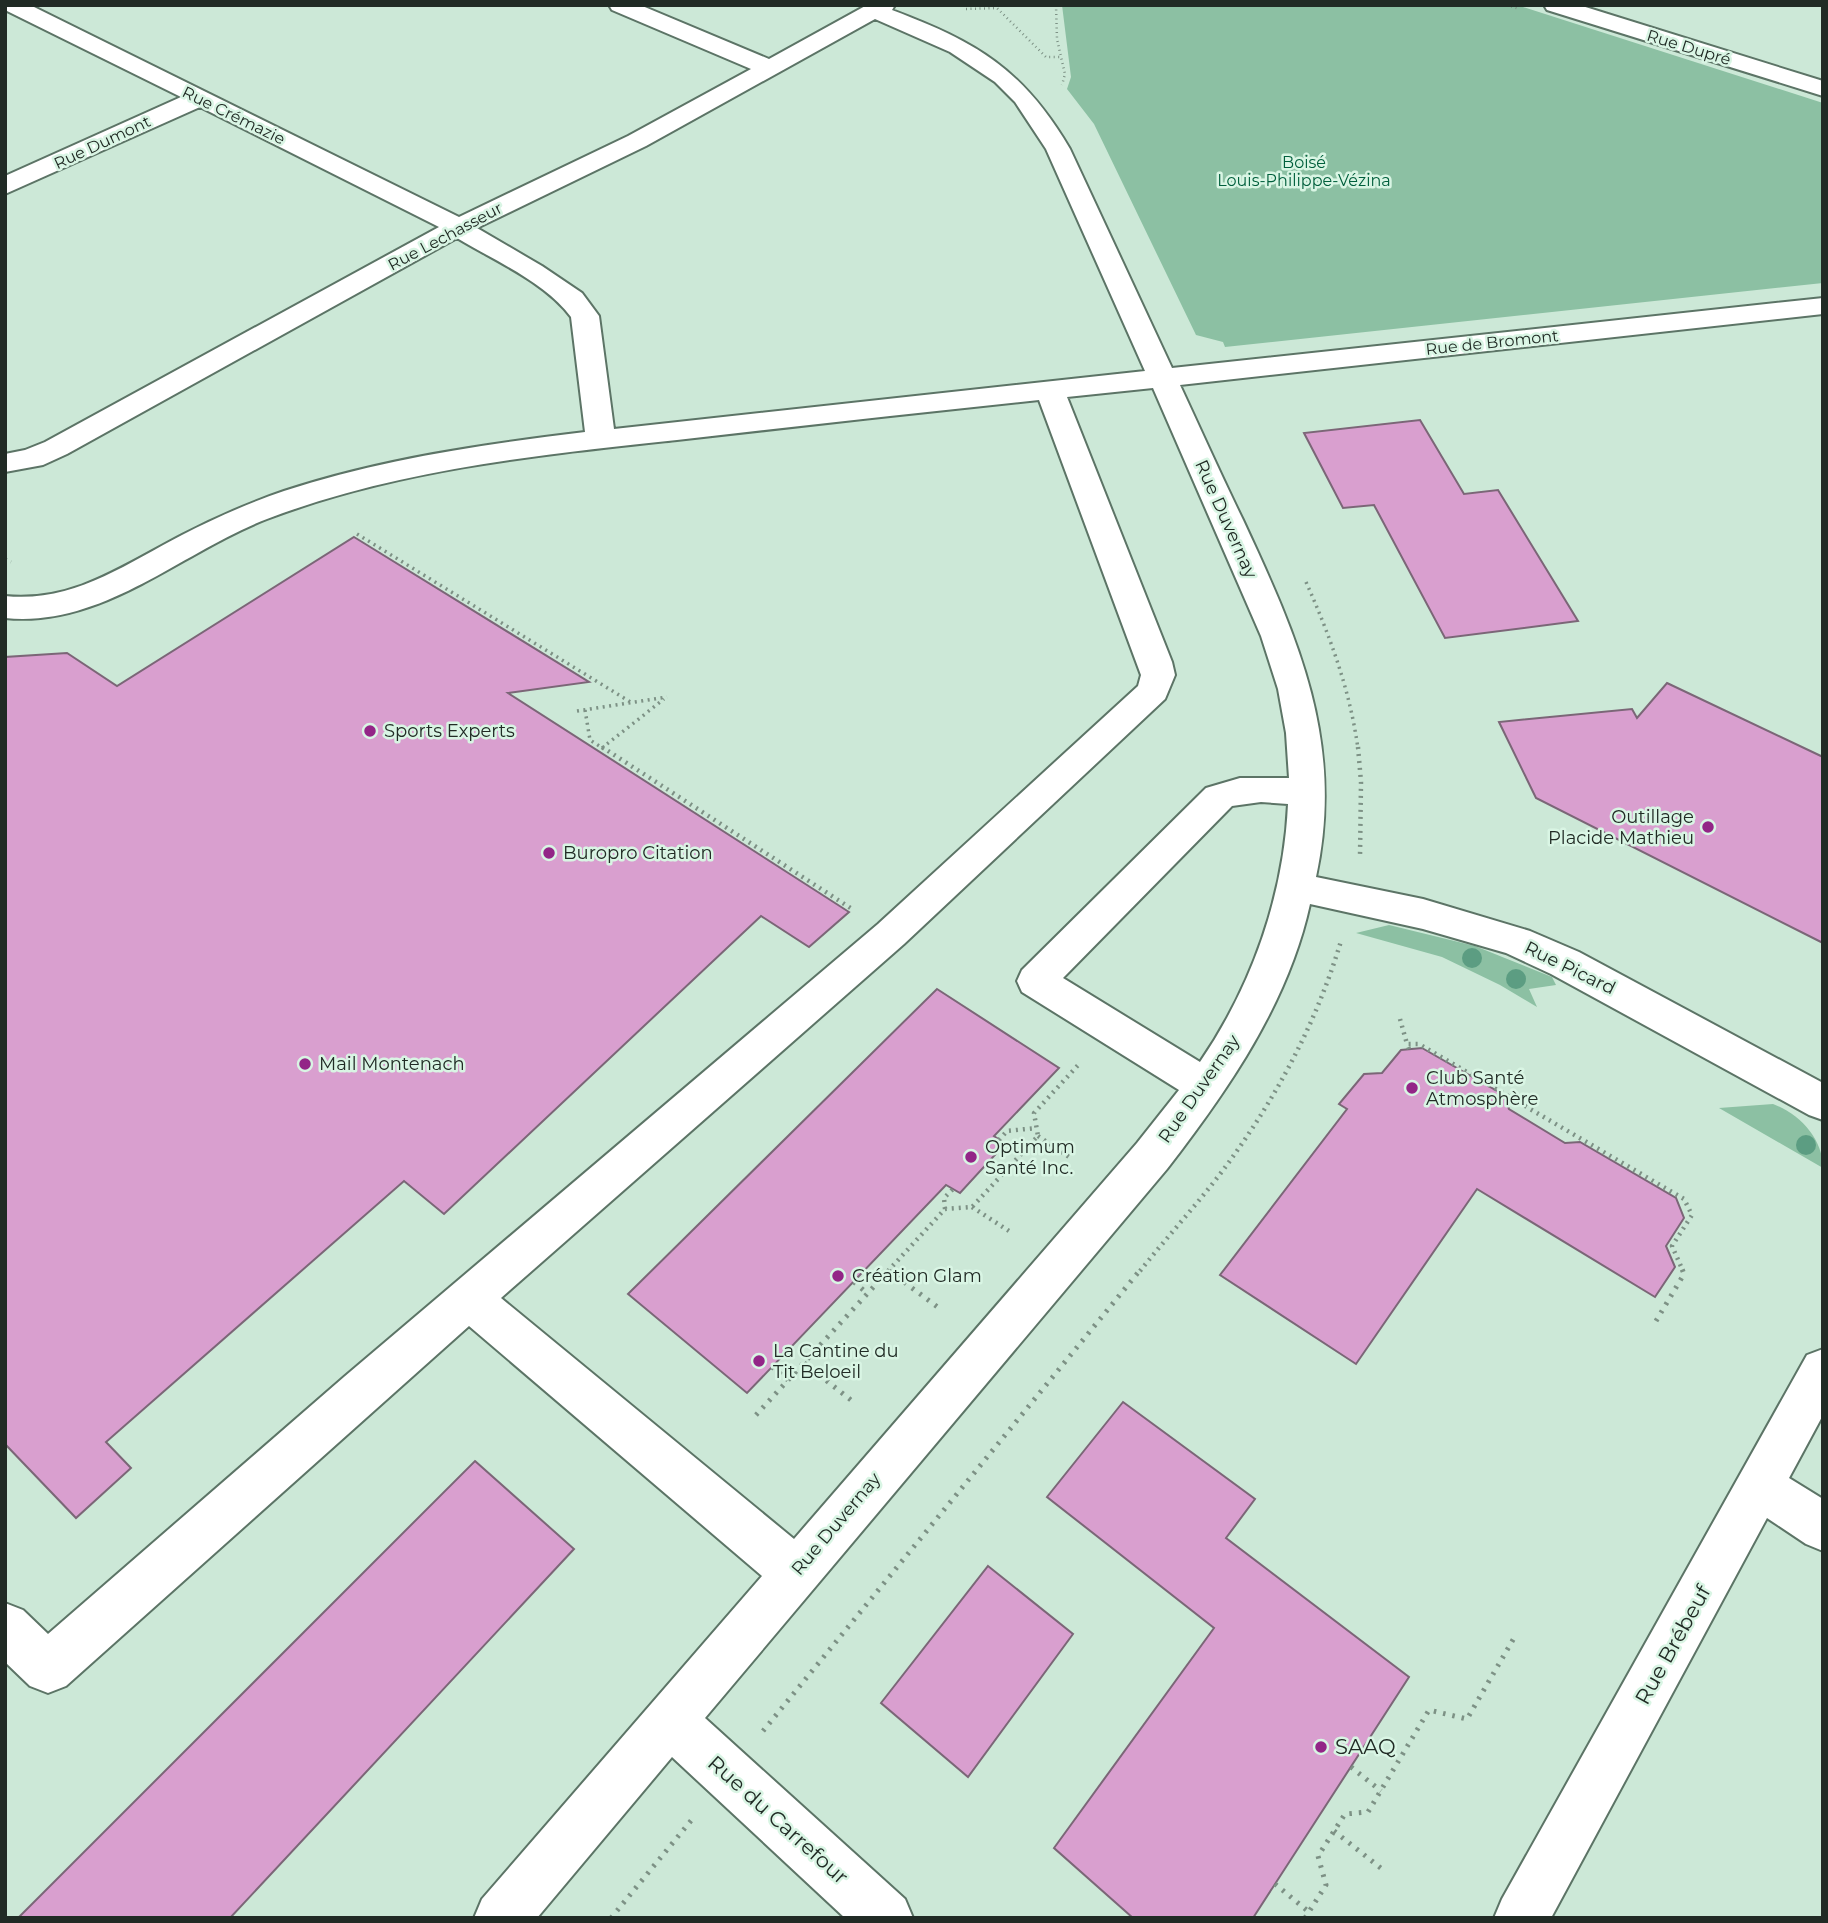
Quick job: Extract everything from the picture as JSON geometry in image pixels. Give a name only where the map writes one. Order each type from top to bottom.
[{"type":"street","name":"Rue Crémazie","points":[[12,5],[424,208],[455,229],[533,272],[572,299],[585,316],[601,439]]},
{"type":"street","points":[[620,5],[770,68]]},
{"type":"street","name":"Rue Dupré","points":[[1555,5],[1823,89]]},
{"type":"street","name":"Rue Lechasseur","points":[[5,463],[32,458],[56,448],[455,229],[618,151],[880,8]]},
{"type":"street","name":"Rue Duvernay","points":[[501,1918],[1152,1156],[1206,1086],[1240,1032],[1259,992],[1296,887],[1304,836],[1306,792],[1300,721],[1285,660],[1254,580],[1058,149],[1031,103],[1002,76],[970,53],[880,8]]},
{"type":"street","name":"Rue Dumont","points":[[5,186],[199,98]]},
{"type":"street","name":"Rue de Bromont","points":[[5,607],[35,610],[81,600],[252,514],[337,486],[414,466],[601,439],[1823,306]]},
{"type":"street","points":[[5,1628],[48,1668],[891,934],[1153,691],[1158,675],[1152,652],[1049,390]]},
{"type":"street","points":[[1206,1086],[1036,981],[1219,797],[1231,791],[1253,789],[1306,792]]},
{"type":"street","name":"Rue Picard","points":[[1296,887],[1423,914],[1517,942],[1565,963],[1823,1103]]},
{"type":"street","points":[[470,1298],[796,1572]]},
{"type":"street","name":"Rue Brébeuf","points":[[1521,1918],[1823,1370]]},
{"type":"street","points":[[1760,1487],[1823,1527]]},
{"type":"street","name":"Rue du Carrefour","points":[[671,1722],[886,1918]]},
{"type":"path","points":[[1056,5],[1057,39],[1061,57]]},
{"type":"path","points":[[357,534],[632,703]]},
{"type":"path","points":[[5,559],[10,562]]},
{"type":"path","points":[[577,711],[667,697],[602,748]]},
{"type":"path","points":[[585,710],[590,740],[850,908]]},
{"type":"path","points":[[767,1727],[1233,1157],[1289,1072],[1331,980],[1343,935]]},
{"type":"path","points":[[1400,1019],[1408,1047],[1419,1044],[1684,1199],[1692,1215],[1672,1246],[1684,1274],[1656,1321]]},
{"type":"path","points":[[1072,1072],[1034,1113],[1038,1136],[1072,1159]]},
{"type":"path","points":[[999,1140],[1007,1131],[1036,1128]]},
{"type":"path","points":[[972,1207],[1038,1136]]},
{"type":"path","points":[[945,1209],[944,1198],[953,1189]]},
{"type":"path","points":[[757,1415],[945,1209],[972,1207],[1009,1231]]},
{"type":"path","points":[[888,1271],[939,1308]]},
{"type":"path","points":[[854,1282],[867,1294]]},
{"type":"path","points":[[804,1363],[856,1404]]},
{"type":"path","points":[[772,1367],[788,1380]]},
{"type":"path","points":[[1275,1884],[1307,1915],[1326,1885],[1318,1856],[1345,1814],[1368,1812],[1429,1710],[1467,1719],[1514,1638]]},
{"type":"path","points":[[1351,1767],[1381,1791]]},
{"type":"path","points":[[611,1918],[693,1818]]},
{"type":"path","points":[[1334,1831],[1382,1869]]},
{"type":"green space","name":"Boisé Louis-Philippe-Vézina","points":[[1062,5],[1517,5],[1823,103],[1823,283],[1225,347],[1223,342],[1196,335],[1094,124],[1067,89],[1071,77]]},
{"type":"green space","points":[[1389,925],[1475,946],[1552,977],[1556,985],[1529,989],[1537,1007],[1500,985],[1442,957],[1356,933]]},
{"type":"green space","points":[[1773,1104],[1792,1114],[1808,1129],[1819,1147],[1823,1168],[1719,1108]]},
{"type":"building","points":[[1420,420],[1464,494],[1498,490],[1578,621],[1445,638],[1374,505],[1343,508],[1304,433]]},
{"type":"building","name":"Mail Montenach","points":[[354,537],[589,682],[508,693],[849,912],[809,947],[761,916],[444,1214],[404,1181],[106,1442],[131,1468],[76,1518],[5,1444],[5,657],[67,653],[117,686]]},
{"type":"building","name":"Outillage Placide Mathieu","points":[[1667,683],[1823,757],[1823,943],[1536,798],[1499,722],[1632,709],[1637,718]]},
{"type":"building","points":[[937,989],[1059,1068],[994,1136],[1005,1144],[960,1193],[946,1185],[747,1393],[628,1294]]},
{"type":"building","points":[[1422,1048],[1504,1095],[1509,1109],[1565,1143],[1580,1142],[1676,1198],[1684,1218],[1666,1246],[1675,1267],[1655,1297],[1477,1189],[1356,1364],[1220,1275],[1347,1109],[1339,1104],[1364,1074],[1382,1073],[1401,1050]]},
{"type":"building","points":[[1123,1402],[1255,1499],[1226,1538],[1409,1677],[1253,1918],[1133,1918],[1054,1848],[1214,1628],[1047,1497]]},
{"type":"building","points":[[475,1461],[574,1549],[230,1918],[18,1918]]},
{"type":"building","points":[[988,1566],[1073,1634],[968,1777],[881,1703]]},
{"type":"place","name":"Sports Experts","points":[[370,731]]},
{"type":"place","name":"Outillage Placide Mathieu","points":[[1708,827]]},
{"type":"place","name":"Buropro Citation","points":[[549,853]]},
{"type":"place","name":"Mail Montenach","points":[[305,1064]]},
{"type":"place","name":"Club Santé Atmosphère","points":[[1412,1088]]},
{"type":"place","name":"Optimum Santé Inc.","points":[[971,1157]]},
{"type":"place","name":"Création Glam","points":[[838,1276]]},
{"type":"place","name":"La Cantine du Tit Beloeil","points":[[759,1361]]},
{"type":"place","name":"SAAQ","points":[[1321,1747]]}]
